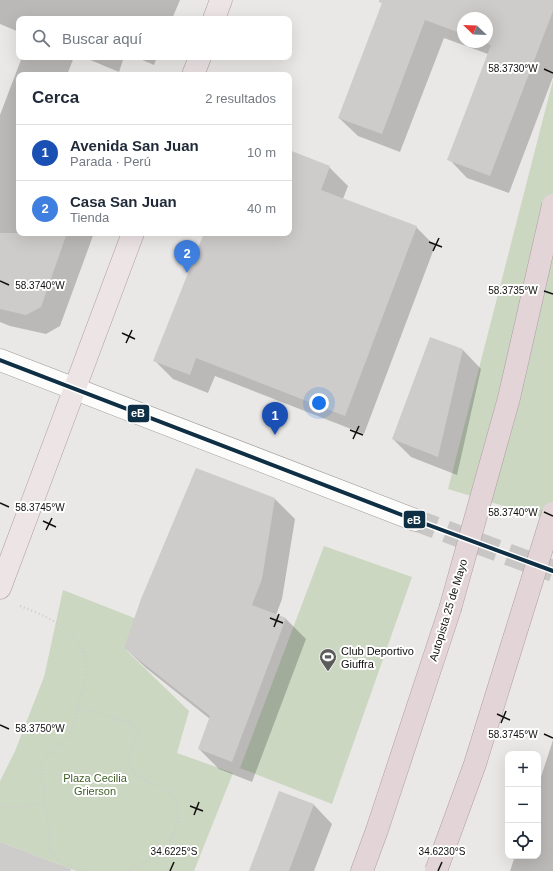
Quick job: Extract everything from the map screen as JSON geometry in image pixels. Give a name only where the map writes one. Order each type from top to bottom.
[{"type":"highway","name":"Autopista 25 de Mayo","points":[[362,871],[378,830],[450,609],[508,398],[553,205]]},
{"type":"highway","points":[[436,871],[475,764],[553,513]]},
{"type":"main road","points":[[215,16],[221,0]]},
{"type":"main road","points":[[194,72],[199,60]]},
{"type":"main road","points":[[7,596],[74,388],[132,236]]},
{"type":"street","points":[[0,360],[415,520]]},
{"type":"path","points":[[7,596],[66,628],[81,644],[86,663],[86,684],[71,732],[41,764],[51,849],[54,857],[62,864],[88,871]]},
{"type":"path","points":[[78,706],[134,724],[139,731],[130,757],[130,766],[136,774],[169,792],[178,807],[178,824],[162,851],[128,871]]},
{"type":"path","points":[[0,805],[17,808],[45,803]]},
{"type":"green space","points":[[553,80],[553,521],[448,489]]},
{"type":"green space","name":"Club Deportivo Giuffra","points":[[324,546],[412,577],[332,804],[240,768]]},
{"type":"green space","name":"Plaza Cecilia Grierson","points":[[63,590],[137,619],[126,650],[189,711],[177,753],[233,773],[194,871],[76,871],[0,842],[0,781],[15,751],[44,677]]},
{"type":"building","points":[[379,0],[553,0],[553,11],[490,176],[447,160],[490,48],[493,48],[493,12],[457,12],[457,32],[425,20],[382,134],[338,118],[382,3],[379,2]]},
{"type":"building","points":[[292,151],[330,166],[321,190],[417,226],[345,416],[196,358],[190,375],[153,361],[203,236],[292,236]]},
{"type":"building","points":[[0,233],[16,233],[16,236],[66,236],[41,307],[26,315],[0,309]]},
{"type":"building","points":[[430,337],[463,349],[438,457],[392,439]]},
{"type":"building","points":[[196,468],[275,498],[262,579],[252,605],[286,618],[232,762],[198,749],[210,716],[124,648],[141,599]]},
{"type":"building","points":[[279,791],[314,804],[289,871],[249,871]]},
{"type":"building","points":[[0,842],[71,869],[71,871],[0,871]]},
{"type":"tunnel","points":[[415,520],[553,571]]},
{"type":"transit line","name":"eB","points":[[0,360],[415,520],[553,571]]},
{"type":"place","name":"Casa San Juan","points":[[187,273]]},
{"type":"place","name":"Avenida San Juan","points":[[275,435]]},
{"type":"place","name":"Club Deportivo Giuffra","points":[[328,672]]}]
